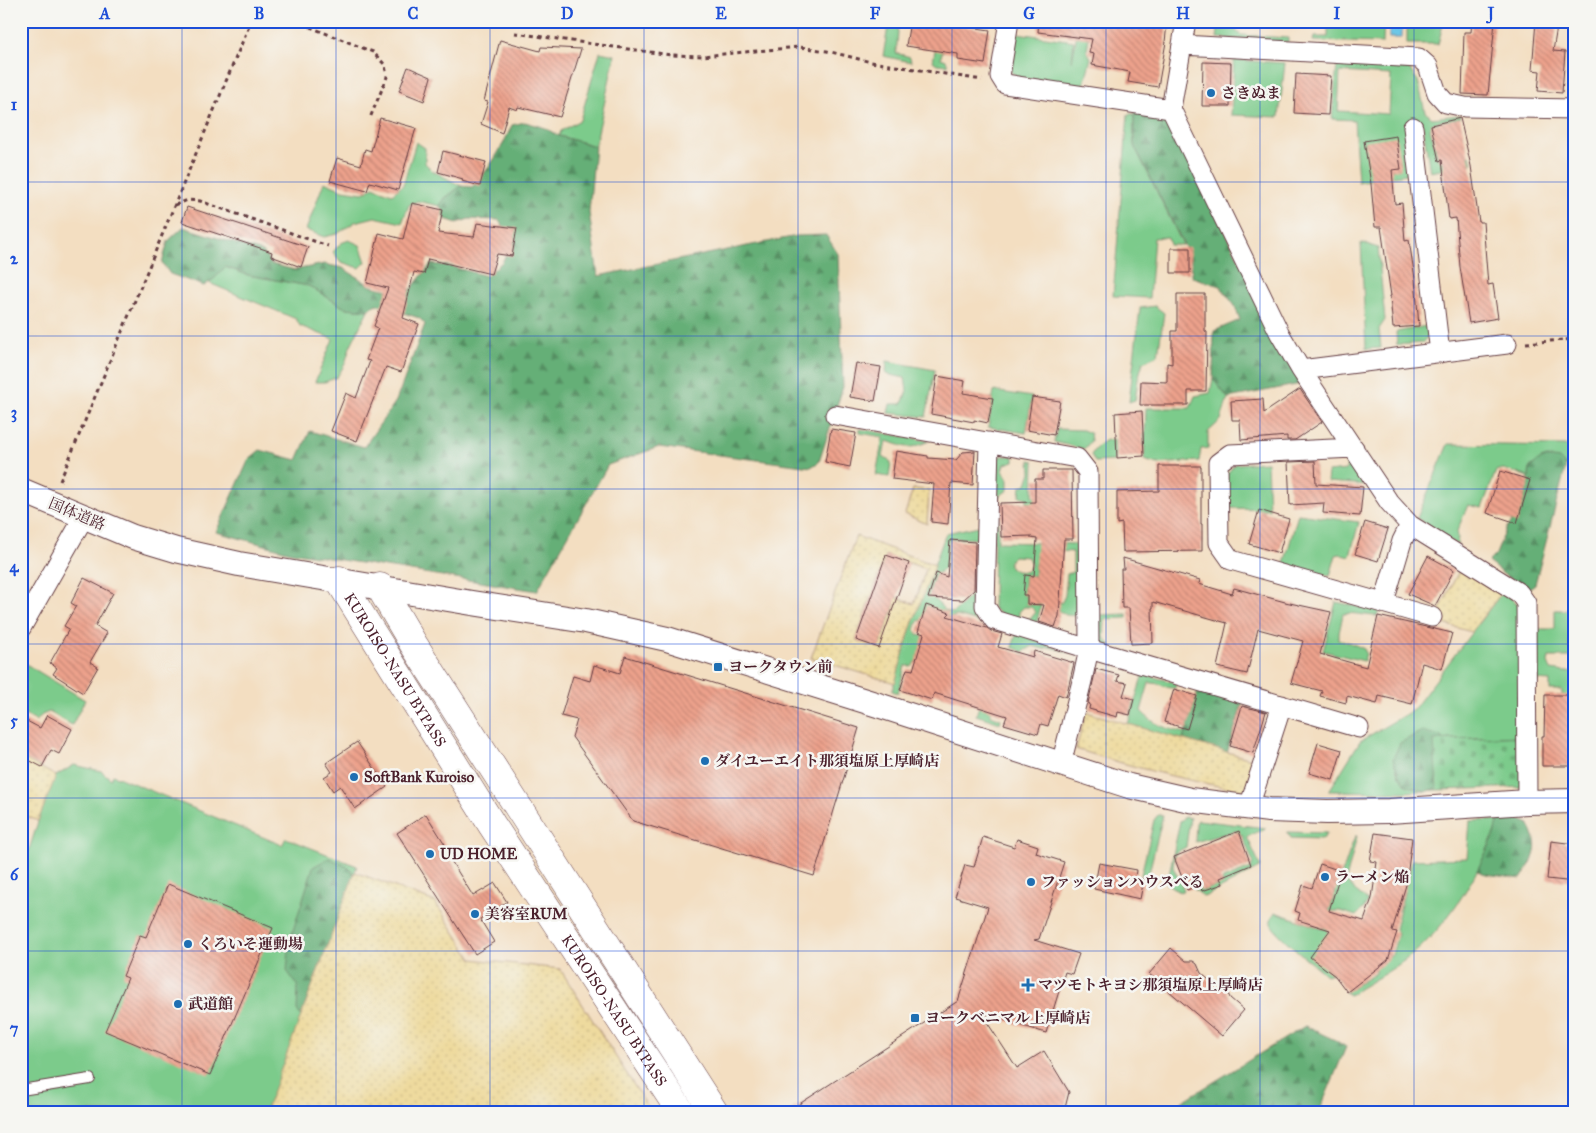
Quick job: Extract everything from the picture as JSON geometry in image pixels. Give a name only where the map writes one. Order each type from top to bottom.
[{"type":"main road","name":"KUROISO-NASU BYPASS","points":[[339,580],[492,824],[681,1112]]},
{"type":"main road","name":"KUROISO-NASU BYPASS","points":[[380,587],[414,645],[714,1112]]},
{"type":"street","points":[[1009,21],[1000,76],[1004,84],[1171,108]]},
{"type":"street","points":[[1186,21],[1171,108],[1280,334],[1301,370],[1389,502],[1410,525],[1519,593],[1526,603],[1527,802]]},
{"type":"street","points":[[1182,45],[1419,58],[1428,66],[1436,93],[1446,103],[1466,107],[1575,109]]},
{"type":"street","points":[[1413,127],[1440,353]]},
{"type":"street","points":[[1301,370],[1507,344]]},
{"type":"street","points":[[835,415],[1077,458],[1088,472],[1089,649],[1061,764]]},
{"type":"street","points":[[989,442],[986,606],[994,620],[1359,728]]},
{"type":"street","points":[[1354,448],[1230,454],[1218,463],[1219,543],[1231,560],[1432,617]]},
{"type":"street","name":"国体道路","points":[[21,490],[133,537],[176,550],[230,562],[586,621],[667,639],[1129,786],[1190,800],[1269,810],[1327,812],[1389,811],[1527,802],[1575,801]]},
{"type":"street","points":[[21,628],[84,517]]},
{"type":"street","points":[[1384,602],[1402,541],[1410,525]]},
{"type":"street","points":[[1249,808],[1282,705]]},
{"type":"lane","points":[[21,1090],[90,1079]]},
{"type":"path","points":[[60,481],[251,21]]},
{"type":"path","points":[[295,21],[374,52],[386,65],[387,77],[370,118]]},
{"type":"path","points":[[515,33],[671,54],[702,56],[800,47],[828,51],[871,62],[1004,84]]},
{"type":"path","points":[[175,205],[188,200],[200,201],[328,246]]},
{"type":"path","points":[[1507,344],[1575,339]]},
{"type":"green space","points":[[889,21],[896,21],[898,33],[896,53],[910,57],[911,62],[883,56]]},
{"type":"green space","points":[[940,21],[947,21],[941,58],[946,60],[948,65],[937,64],[933,61]]},
{"type":"green space","points":[[1079,21],[1091,21],[1087,51],[1091,58],[1084,85],[1019,78],[1011,72],[1017,33],[1074,41],[1072,61]]},
{"type":"green space","points":[[1328,21],[1384,21],[1383,43],[1313,41],[1314,37],[1328,37]]},
{"type":"green space","points":[[1407,21],[1444,21],[1438,44],[1407,44]]},
{"type":"green space","points":[[1219,24],[1234,25],[1235,30],[1241,35],[1288,38],[1288,42],[1217,38]]},
{"type":"green space","points":[[600,52],[615,55],[595,146],[559,136],[561,131],[580,120]]},
{"type":"green space","points":[[1234,60],[1285,63],[1279,117],[1231,115]]},
{"type":"green space","points":[[1337,65],[1409,69],[1418,81],[1425,112],[1432,118],[1460,115],[1461,117],[1433,123],[1430,128],[1438,159],[1442,162],[1470,155],[1472,164],[1430,172],[1423,126],[1414,121],[1412,173],[1358,182],[1354,120],[1332,119]],"holes":[[[1340,72],[1391,75],[1389,114],[1338,111]]]},
{"type":"green space","points":[[1138,109],[1166,112],[1301,384],[1228,398],[1213,379],[1214,331],[1240,320],[1235,306],[1220,286],[1192,277],[1191,259],[1134,145],[1134,114]]},
{"type":"green space","points":[[1128,114],[1134,114],[1134,145],[1183,245],[1170,245],[1168,237],[1154,238],[1149,298],[1113,296]]},
{"type":"green space","points":[[525,122],[545,128],[559,136],[595,146],[589,212],[598,276],[797,236],[826,235],[838,254],[843,387],[819,462],[811,467],[659,447],[608,465],[537,591],[291,552],[216,532],[249,459],[260,450],[297,460],[310,431],[364,447],[396,401],[425,324],[419,318],[376,304],[368,310],[345,308],[309,286],[248,275],[225,267],[204,286],[170,274],[162,263],[168,241],[183,227],[263,252],[271,264],[295,270],[324,264],[343,268],[371,286],[407,294],[431,264],[449,266],[487,276],[502,262],[514,242],[499,220],[469,219],[457,223],[445,219],[440,206],[444,199],[461,186],[472,187],[495,158],[512,125]]},
{"type":"green space","points":[[416,142],[425,148],[425,163],[433,171],[461,186],[444,199],[440,206],[417,201],[409,205],[402,223],[375,217],[355,222],[337,234],[324,237],[306,230],[324,182],[343,190],[363,193],[373,187],[392,194],[403,185]]},
{"type":"green space","points":[[349,240],[360,245],[366,262],[360,268],[341,262],[333,252],[341,243]]},
{"type":"green space","points":[[1361,243],[1378,248],[1385,320],[1379,329],[1381,348],[1366,349]]},
{"type":"green space","points":[[225,267],[248,275],[309,286],[345,308],[368,310],[350,347],[345,364],[337,377],[325,382],[315,382],[333,339],[300,326],[296,319],[209,283]]},
{"type":"green space","points":[[1155,306],[1164,313],[1158,355],[1143,362],[1135,400],[1129,402],[1140,308]]},
{"type":"green space","points":[[1426,326],[1428,336],[1422,343],[1397,345],[1396,332]]},
{"type":"green space","points":[[887,361],[935,370],[926,417],[888,413],[890,404],[902,404],[907,391],[905,378],[886,374]]},
{"type":"green space","points":[[1213,379],[1228,398],[1221,420],[1208,432],[1208,448],[1201,449],[1199,461],[1157,464],[1144,460],[1146,408],[1190,408],[1195,396],[1210,393]]},
{"type":"green space","points":[[994,391],[1032,397],[1026,433],[988,427]]},
{"type":"green space","points":[[860,429],[929,441],[908,447],[886,441],[883,457],[891,462],[889,477],[876,475],[883,437],[860,433]]},
{"type":"green space","points":[[1057,429],[1083,430],[1090,433],[1091,441],[1084,449],[1054,442]]},
{"type":"green space","points":[[1114,439],[1115,461],[1095,462],[1091,455],[1096,448],[1103,442]]},
{"type":"green space","points":[[1448,444],[1565,446],[1571,449],[1566,466],[1559,459],[1530,467],[1529,477],[1503,469],[1496,471],[1482,508],[1468,505],[1457,531],[1457,545],[1417,518]]},
{"type":"green space","points":[[1014,456],[1014,461],[1005,464],[1003,470],[1008,479],[1008,490],[998,497],[998,542],[1080,544],[1080,616],[1066,615],[1056,609],[1057,604],[1062,602],[1065,595],[1067,574],[1073,572],[1073,552],[1046,550],[1045,565],[1035,564],[1034,576],[1025,575],[1023,595],[1027,595],[1027,604],[1041,605],[1036,626],[1002,615],[993,608],[995,458]],"holes":[[[1014,556],[1028,557],[1031,565],[1026,572],[1016,571],[1010,567],[1009,562]],[[1024,607],[1031,607],[1036,612],[1031,618],[1025,619],[1019,616],[1019,612]]]},
{"type":"green space","points":[[1547,457],[1559,459],[1566,466],[1535,584],[1528,589],[1503,574],[1488,562],[1496,554],[1507,527],[1511,523],[1529,477],[1530,467]]},
{"type":"green space","points":[[1347,458],[1351,458],[1367,485],[1327,482],[1328,472],[1346,470]]},
{"type":"green space","points":[[1030,460],[1034,461],[1033,496],[1038,501],[1028,519],[1027,498],[1020,496],[1021,486],[1027,484],[1031,472]]},
{"type":"green space","points":[[1267,462],[1269,509],[1230,508],[1226,475],[1235,464]]},
{"type":"green space","points":[[1298,514],[1359,522],[1350,556],[1336,555],[1330,576],[1284,564]]},
{"type":"green space","points":[[979,526],[978,539],[951,538],[948,544],[945,567],[934,577],[929,594],[946,611],[953,613],[976,592],[975,613],[978,622],[957,616],[948,618],[940,615],[918,621],[915,630],[919,635],[929,639],[920,658],[911,666],[905,666],[898,693],[892,691],[910,630],[946,533]]},
{"type":"green space","points":[[1503,591],[1520,606],[1521,736],[1434,740],[1437,790],[1405,792],[1329,791],[1360,741],[1413,710]]},
{"type":"green space","points":[[1572,596],[1575,596],[1575,629],[1571,629],[1569,649],[1575,650],[1575,657],[1549,657],[1548,663],[1551,670],[1575,671],[1575,698],[1562,712],[1562,690],[1550,690],[1550,681],[1536,680],[1537,675],[1531,671],[1532,629],[1555,629],[1555,610],[1571,610]]},
{"type":"green space","points":[[1336,602],[1379,611],[1377,616],[1343,614],[1339,640],[1364,649],[1366,653],[1364,661],[1323,651]]},
{"type":"green space","points":[[1127,614],[1127,618],[1105,619],[1104,637],[1112,647],[1102,646],[1098,640],[1098,615]]},
{"type":"green space","points":[[1017,633],[1072,653],[1049,647],[1043,649],[1033,646],[1023,652],[1012,647]]},
{"type":"green space","points":[[21,661],[85,700],[72,725],[49,712],[42,715],[36,721],[25,715],[21,722]]},
{"type":"green space","points":[[1143,674],[1176,683],[1175,688],[1172,688],[1149,683],[1141,711],[1166,728],[1185,733],[1183,740],[1128,724]]},
{"type":"green space","points":[[989,676],[991,715],[1001,719],[1000,723],[976,715]]},
{"type":"green space","points":[[1204,690],[1243,702],[1227,753],[1183,740],[1198,691]]},
{"type":"green space","points":[[1422,731],[1440,736],[1457,755],[1453,782],[1426,792],[1406,785],[1399,776],[1393,759],[1400,743]]},
{"type":"green space","points":[[1521,736],[1522,787],[1437,790],[1434,740]]},
{"type":"green space","name":"くろいそ運動場","points":[[74,765],[101,771],[111,779],[113,775],[282,845],[286,838],[357,866],[301,1016],[339,1112],[21,1112],[21,1017],[28,998],[21,992],[21,875],[43,806],[56,776]]},
{"type":"green space","points":[[1158,815],[1163,815],[1148,877],[1141,875],[1154,820]]},
{"type":"green space","points":[[1185,817],[1190,818],[1186,847],[1175,853],[1173,867],[1184,890],[1180,892],[1167,884],[1180,821]]},
{"type":"green space","points":[[1515,818],[1528,823],[1536,846],[1533,858],[1521,879],[1477,871],[1499,820]]},
{"type":"green space","points":[[1198,820],[1266,828],[1247,837],[1261,867],[1204,897],[1194,889],[1199,887],[1202,891],[1222,884],[1223,879],[1251,868],[1253,862],[1242,835],[1235,831],[1195,842],[1196,823]]},
{"type":"green space","points":[[1499,820],[1493,837],[1468,888],[1435,933],[1405,960],[1349,995],[1345,992],[1376,973],[1376,967],[1339,971],[1326,975],[1279,934],[1271,923],[1275,912],[1323,929],[1355,836],[1357,836],[1346,880],[1368,902],[1356,916],[1341,911],[1332,911],[1327,930],[1331,937],[1387,958],[1392,954],[1398,934],[1395,929],[1412,860],[1467,858],[1470,821]]},
{"type":"green space","points":[[1287,832],[1327,833],[1323,839],[1291,838]]},
{"type":"green space","points":[[329,858],[350,868],[361,887],[307,1026],[297,1010],[298,986],[287,971],[290,940],[313,867]]},
{"type":"green space","points":[[1305,1026],[1346,1047],[1319,1112],[1165,1112]]},
{"type":"sand","points":[[913,489],[929,490],[927,524],[905,514]]},
{"type":"sand","points":[[856,536],[935,565],[910,630],[895,683],[811,658]],"holes":[[[886,555],[926,569],[914,604],[874,589]],[[871,596],[895,604],[879,648],[856,640]]]},
{"type":"sand","points":[[1461,567],[1503,591],[1471,632],[1434,621]]},
{"type":"sand","points":[[1086,712],[1255,760],[1245,791],[1160,773],[1076,749]]},
{"type":"sand","points":[[21,757],[56,776],[38,821],[21,814]]},
{"type":"sand","points":[[355,872],[435,902],[472,959],[560,969],[651,1112],[265,1112]]},
{"type":"water","points":[[1389,21],[1402,21],[1402,38],[1389,38]]},
{"type":"building","points":[[910,21],[930,21],[990,30],[985,64],[958,60],[958,54],[906,46]]},
{"type":"building","points":[[1039,21],[1147,21],[1167,24],[1166,42],[1158,87],[1128,82],[1130,72],[1092,65],[1094,54],[1089,53],[1092,39],[1038,32]]},
{"type":"building","points":[[1472,21],[1495,21],[1488,95],[1462,94],[1464,32],[1471,32]]},
{"type":"building","points":[[1536,21],[1558,21],[1553,51],[1565,52],[1562,93],[1538,91],[1540,71],[1532,70]]},
{"type":"building","points":[[500,40],[540,51],[541,47],[581,49],[560,117],[518,107],[517,110],[509,107],[502,133],[481,124],[488,102],[484,101]]},
{"type":"building","points":[[1203,62],[1231,63],[1230,106],[1202,106]]},
{"type":"building","points":[[408,67],[431,77],[424,101],[399,91]]},
{"type":"building","points":[[1296,74],[1331,76],[1328,115],[1294,113]]},
{"type":"building","points":[[380,118],[416,128],[398,190],[370,182],[367,191],[330,181],[337,158],[361,165],[365,149],[371,151]]},
{"type":"building","points":[[1460,118],[1471,166],[1479,222],[1483,222],[1488,285],[1493,284],[1498,318],[1469,323],[1460,267],[1456,218],[1449,219],[1442,160],[1439,161],[1431,125]]},
{"type":"building","points":[[1396,136],[1401,169],[1392,170],[1395,204],[1402,203],[1405,241],[1409,240],[1415,279],[1419,326],[1393,328],[1391,296],[1381,227],[1375,227],[1364,141]]},
{"type":"building","points":[[443,151],[486,162],[480,186],[438,172]]},
{"type":"building","points":[[412,203],[443,210],[438,233],[474,237],[477,223],[517,228],[512,256],[497,254],[491,274],[428,259],[424,274],[414,272],[403,318],[419,324],[401,372],[386,367],[357,441],[331,431],[346,393],[356,398],[370,361],[366,360],[378,328],[374,326],[388,288],[367,283],[379,233],[403,239]]},
{"type":"building","points":[[187,207],[308,247],[301,267],[271,256],[272,252],[182,222]]},
{"type":"building","points":[[1171,248],[1190,248],[1190,273],[1171,273]]},
{"type":"building","points":[[1177,294],[1205,294],[1205,331],[1207,332],[1206,391],[1188,391],[1188,405],[1140,405],[1141,381],[1167,382],[1167,363],[1172,364],[1172,331],[1177,331]]},
{"type":"building","points":[[856,363],[881,367],[875,401],[850,397]]},
{"type":"building","points":[[937,376],[965,381],[963,393],[993,398],[988,423],[931,414]]},
{"type":"building","points":[[1300,389],[1322,422],[1295,440],[1287,440],[1287,436],[1241,440],[1240,420],[1232,420],[1231,401],[1263,399],[1264,413]]},
{"type":"building","points":[[1032,397],[1060,401],[1054,435],[1027,430]]},
{"type":"building","points":[[1142,411],[1144,456],[1117,458],[1115,413]]},
{"type":"building","points":[[831,429],[856,433],[850,467],[825,462]]},
{"type":"building","points":[[896,451],[928,456],[928,458],[956,460],[963,452],[975,451],[973,485],[951,483],[948,524],[931,522],[934,484],[892,479]]},
{"type":"building","points":[[1315,461],[1316,484],[1363,487],[1360,516],[1323,513],[1324,503],[1290,505],[1288,462]]},
{"type":"building","points":[[1159,466],[1201,466],[1202,551],[1123,552],[1122,523],[1117,524],[1117,492],[1159,491]]},
{"type":"building","points":[[1043,470],[1072,470],[1073,539],[1064,539],[1059,616],[1055,627],[1039,622],[1044,605],[1027,604],[1027,595],[1023,595],[1025,575],[1034,576],[1037,539],[1031,538],[1031,536],[1001,537],[1000,503],[1035,502],[1035,479],[1043,479]]},
{"type":"building","points":[[1500,471],[1530,480],[1517,523],[1487,513]]},
{"type":"building","points":[[1259,510],[1289,519],[1279,553],[1249,544]]},
{"type":"building","points":[[1365,522],[1388,529],[1378,561],[1355,554]]},
{"type":"building","points":[[950,540],[975,542],[974,590],[963,600],[928,598],[936,573],[947,577]]},
{"type":"building","points":[[886,555],[909,563],[879,648],[856,640]]},
{"type":"building","points":[[1428,556],[1454,570],[1435,606],[1408,594]]},
{"type":"building","points":[[1123,558],[1200,580],[1199,584],[1232,594],[1234,588],[1331,612],[1320,654],[1366,667],[1378,616],[1452,633],[1442,669],[1422,663],[1412,704],[1379,696],[1377,704],[1347,696],[1346,703],[1320,696],[1322,691],[1291,683],[1303,641],[1258,629],[1247,674],[1217,667],[1227,623],[1153,602],[1153,643],[1131,644],[1129,608],[1122,608],[1121,569],[1124,569]]},
{"type":"building","points":[[84,578],[113,593],[95,626],[107,633],[90,662],[98,667],[83,693],[53,674],[57,668],[50,663],[69,629],[64,626],[76,606],[71,603]]},
{"type":"building","points":[[926,605],[950,613],[947,616],[1002,634],[998,647],[1033,657],[1034,651],[1074,663],[1066,697],[1058,694],[1048,726],[1041,724],[1038,734],[1004,724],[1007,716],[934,693],[932,700],[900,690],[907,669],[913,670],[924,634],[918,632]]},
{"type":"building","points":[[625,656],[859,728],[814,876],[633,821],[572,737],[577,720],[561,716],[573,676],[590,681],[594,665],[620,673]]},
{"type":"building","points":[[1096,669],[1119,675],[1117,681],[1127,683],[1123,696],[1134,699],[1130,715],[1118,712],[1117,717],[1089,709],[1090,704],[1088,703]]},
{"type":"building","points":[[1174,689],[1197,696],[1187,729],[1164,722]]},
{"type":"building","points":[[1545,695],[1575,695],[1575,766],[1542,766]]},
{"type":"building","points":[[1242,706],[1266,712],[1253,753],[1230,746]]},
{"type":"building","points":[[47,715],[72,729],[59,754],[51,750],[42,767],[21,756],[21,718],[40,728]]},
{"type":"building","points":[[357,742],[387,787],[355,809],[340,786],[333,791],[324,777],[332,772],[326,763]]},
{"type":"building","points":[[1318,743],[1342,750],[1333,780],[1309,773]]},
{"type":"building","points":[[426,814],[448,849],[445,851],[473,896],[495,883],[507,902],[480,919],[494,942],[475,954],[397,833]]},
{"type":"building","points":[[1239,831],[1251,865],[1220,878],[1223,884],[1202,891],[1200,885],[1187,890],[1174,857]]},
{"type":"building","points":[[1375,833],[1412,838],[1406,885],[1392,931],[1397,932],[1388,960],[1347,992],[1335,976],[1310,957],[1330,930],[1298,920],[1300,913],[1295,911],[1303,885],[1312,888],[1320,864],[1341,871],[1329,911],[1364,921],[1372,898],[1377,862],[1370,861]]},
{"type":"building","points":[[983,837],[1014,847],[1017,839],[1038,846],[1036,853],[1064,862],[1039,939],[1034,940],[1079,954],[1072,974],[1065,972],[1046,1033],[981,1013],[1017,1068],[1044,1051],[1069,1092],[1064,1112],[787,1112],[958,1001],[988,907],[955,897],[965,865],[974,867]]},
{"type":"building","points":[[1551,841],[1575,844],[1575,882],[1547,879]]},
{"type":"building","points":[[1099,863],[1137,870],[1136,878],[1144,879],[1140,899],[1094,889]]},
{"type":"building","name":"武道館","points":[[168,884],[273,928],[210,1075],[105,1031],[128,978],[123,976],[140,935],[146,937]]},
{"type":"building","points":[[1171,948],[1186,961],[1193,961],[1197,964],[1201,973],[1215,985],[1226,989],[1230,998],[1244,1010],[1222,1036],[1149,974]]},
{"type":"place","name":"さきぬま","points":[[1211,93]]},
{"type":"place","name":"ヨークタウン前","points":[[718,667]]},
{"type":"place","name":"ダイユーエイト那須塩原上厚崎店","points":[[705,761]]},
{"type":"place","name":"SoftBank Kuroiso","points":[[354,777]]},
{"type":"place","name":"UD HOME","points":[[430,854]]},
{"type":"place","name":"ラーメン焔","points":[[1325,877]]},
{"type":"place","name":"ファッションハウスべる","points":[[1031,882]]},
{"type":"place","name":"美容室RUM","points":[[475,914]]},
{"type":"place","name":"くろいそ運動場","points":[[188,944]]},
{"type":"place","name":"マツモトキヨシ那須塩原上厚崎店","points":[[1028,985]]},
{"type":"place","name":"武道館","points":[[178,1004]]},
{"type":"place","name":"ヨークベニマル上厚崎店","points":[[915,1018]]}]
